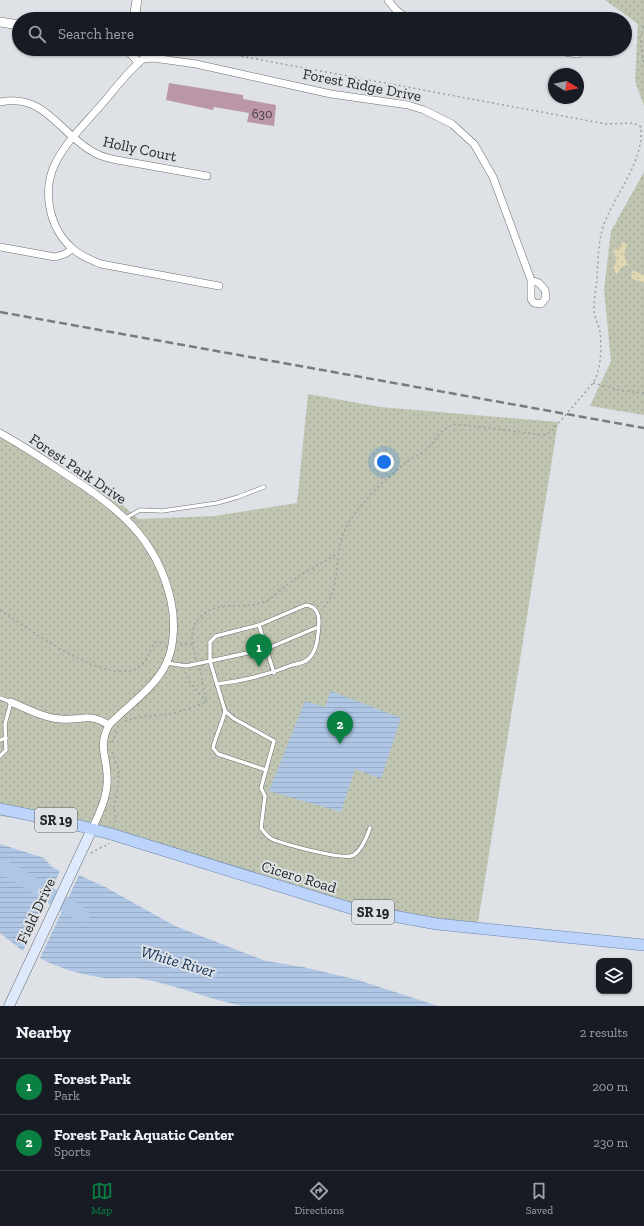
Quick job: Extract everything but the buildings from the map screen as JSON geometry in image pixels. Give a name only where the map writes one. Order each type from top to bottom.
[{"type":"main road","name":"Cicero Road","points":[[0,809],[111,834],[350,908],[437,924],[644,945]]},
{"type":"main road","name":"Field Drive","points":[[9,1006],[83,856],[92,829]]},
{"type":"street","points":[[135,12],[137,0]]},
{"type":"street","points":[[388,0],[399,12]]},
{"type":"street","points":[[0,22],[12,24]]},
{"type":"street","points":[[132,56],[139,63],[74,137],[55,165],[50,178],[49,191],[49,202],[55,223],[72,249],[101,264],[219,286]]},
{"type":"street","name":"Forest Ridge Drive","points":[[139,63],[147,58],[196,64],[331,94],[408,105],[436,116],[463,133],[474,144],[487,166],[531,280]]},
{"type":"street","name":"Holly Court","points":[[0,102],[11,100],[29,102],[48,114],[93,152],[110,159],[207,176]]},
{"type":"street","points":[[0,247],[55,257],[65,254],[72,249]]},
{"type":"street","name":"Forest Park Drive","points":[[0,433],[81,484],[112,505],[126,518],[148,546],[162,572],[172,607],[173,627],[167,664],[148,688],[108,725],[102,743],[108,774],[106,794],[102,809],[92,829]]},
{"type":"street","points":[[11,702],[54,718],[69,720],[91,718],[108,725]]},
{"type":"lane","points":[[126,518],[140,510],[185,509],[217,503],[264,487]]},
{"type":"lane","points":[[217,684],[236,682],[274,672],[307,660],[314,651],[318,627],[318,612],[312,606],[306,605],[259,625],[216,636],[210,642],[210,661],[224,710],[223,722],[215,738],[213,748],[218,754],[266,770]]},
{"type":"lane","points":[[259,625],[274,672]]},
{"type":"lane","points":[[167,664],[186,666],[266,649],[318,627]]},
{"type":"lane","points":[[0,698],[11,702],[5,724],[6,750],[0,756]]},
{"type":"lane","points":[[224,710],[233,718],[274,742],[261,788],[265,796],[261,828],[271,839],[333,856],[347,856],[354,855],[365,841],[370,828]]},
{"type":"lane","points":[[0,740],[6,738]]},
{"type":"path","points":[[644,26],[640,37],[644,65]]},
{"type":"path","points":[[240,56],[606,124],[634,123],[641,127],[643,143],[637,165],[614,204],[600,236],[594,309],[600,333],[600,353],[597,376],[593,383],[551,432],[544,435],[456,424],[446,427],[439,432],[427,449],[404,464],[359,508],[351,518],[343,534],[329,600],[322,609]]},
{"type":"path","points":[[593,383],[623,391],[644,393]]},
{"type":"path","points":[[207,702],[201,670],[192,644],[193,627],[209,610],[215,608],[255,605],[266,601],[292,581],[338,554]]},
{"type":"path","points":[[0,610],[72,656],[118,672],[132,671],[140,666],[145,662],[151,647],[156,642],[192,644]]},
{"type":"path","points":[[186,666],[185,673],[190,683],[207,702]]},
{"type":"path","points":[[124,721],[137,716],[172,713],[207,702]]},
{"type":"path","points":[[111,745],[119,726]]},
{"type":"path","points":[[83,856],[102,847],[108,846],[116,817],[114,807],[119,771],[112,750]]},
{"type":"green space","points":[[605,0],[644,0],[644,106],[635,81],[638,24],[632,20],[632,12],[622,12]]},
{"type":"green space","points":[[644,172],[644,415],[590,406],[611,361],[604,290],[611,231]]},
{"type":"green space","points":[[308,394],[380,407],[558,422],[477,929],[350,908],[91,828],[0,816],[0,436],[113,496],[138,519],[214,516],[297,503]]},
{"type":"sand","points":[[622,242],[627,244],[624,255],[628,265],[621,267],[618,274],[616,274],[613,269],[617,258],[613,253],[614,250],[620,249]]},
{"type":"sand","points":[[632,270],[644,275],[644,283],[631,278]]},
{"type":"water","points":[[331,691],[401,718],[381,779],[355,769],[341,812],[269,791],[305,701],[325,707]]},
{"type":"water","points":[[0,844],[44,858],[52,867],[60,871],[23,951],[0,933]]},
{"type":"water","points":[[79,875],[107,888],[175,926],[266,961],[303,967],[358,980],[438,1006],[243,1006],[149,980],[136,978],[105,978],[64,968],[40,958]]},
{"type":"waterway","name":"White River","points":[[0,866],[82,915]]},
{"type":"railway","points":[[0,312],[644,428]]},
{"type":"place","name":"Forest Park","points":[[259,667]]},
{"type":"place","name":"Forest Park Aquatic Center","points":[[340,744]]}]
